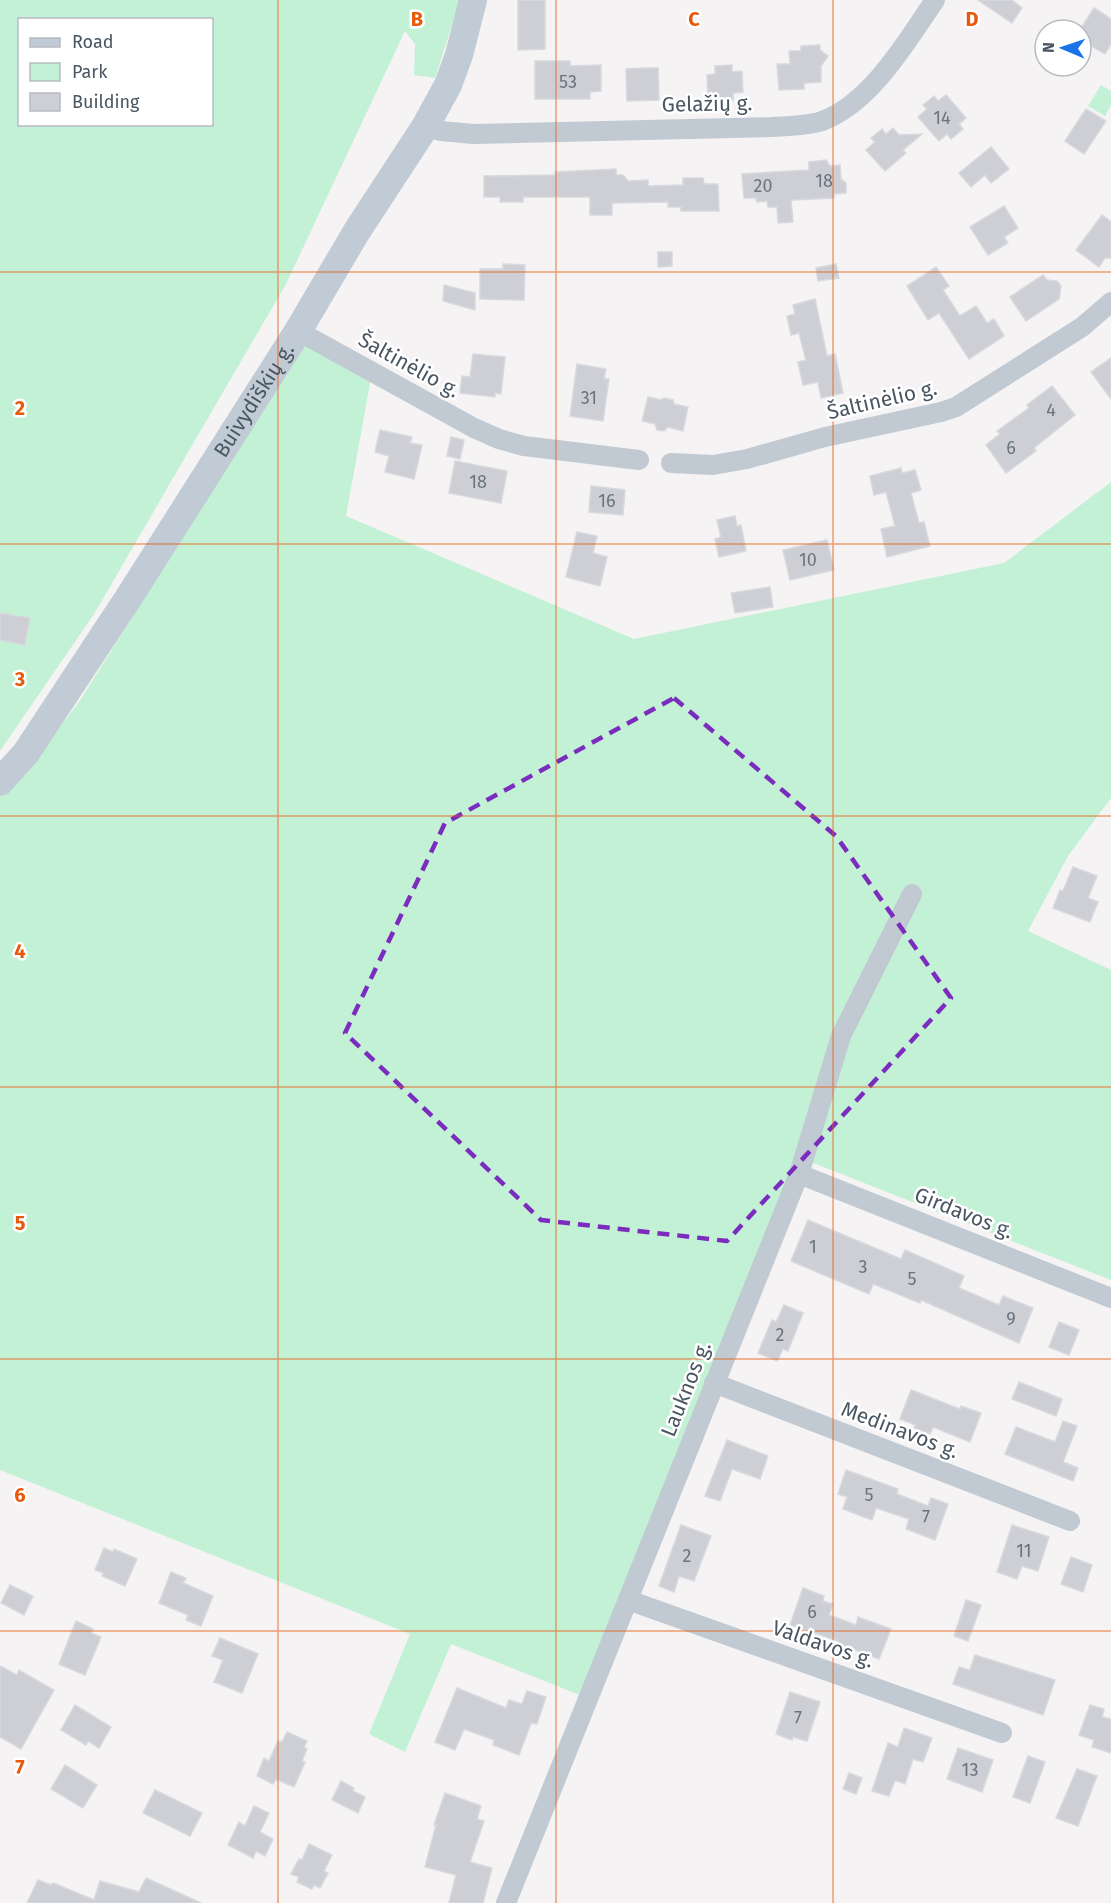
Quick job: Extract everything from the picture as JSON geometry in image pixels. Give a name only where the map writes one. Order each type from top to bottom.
[{"type":"main road","name":"Buivydiškių g.","points":[[0,782],[26,753],[110,626],[298,331],[357,231],[426,127],[448,86],[459,55],[473,0]]},
{"type":"street","name":"Gelažių g.","points":[[426,127],[473,134],[772,127],[821,121],[844,109],[860,97],[881,75],[935,0]]},
{"type":"street","name":"Šaltinėlio g.","points":[[671,463],[713,465],[747,459],[825,437],[956,407],[1082,327],[1111,302]]},
{"type":"street","name":"Šaltinėlio g.","points":[[298,331],[499,440],[524,446],[639,460]]},
{"type":"street","name":"Lauknos g.","points":[[506,1903],[799,1174],[841,1036],[912,894]]},
{"type":"street","name":"Girdavos g.","points":[[799,1174],[1111,1298]]},
{"type":"street","name":"Medinavos g.","points":[[714,1383],[1070,1521]]},
{"type":"street","name":"Valdavos g.","points":[[628,1600],[1002,1733]]},
{"type":"highlighted area","points":[[674,698],[836,836],[951,998],[727,1241],[541,1220],[345,1033],[445,823]]},
{"type":"green space","points":[[0,0],[460,0],[435,78],[414,75],[415,44],[405,31],[286,284],[94,614],[0,751]]},
{"type":"green space","points":[[1101,85],[1111,91],[1111,105],[1105,116],[1088,106]]},
{"type":"green space","points":[[306,341],[371,378],[346,516],[634,639],[1004,563],[1111,482],[1111,798],[1068,856],[1028,931],[1111,970],[1111,1280],[798,1157],[580,1695],[451,1644],[405,1752],[369,1734],[410,1634],[0,1470],[0,796],[24,774],[79,702]]},
{"type":"building","points":[[518,0],[545,0],[545,49],[518,50]]},
{"type":"building","points":[[978,0],[1012,0],[1022,8],[1012,23]]},
{"type":"building","points":[[1094,8],[1111,19],[1111,44],[1105,54],[1093,47],[1093,18],[1088,18]]},
{"type":"building","points":[[820,45],[820,50],[828,56],[821,66],[821,82],[804,83],[804,89],[779,90],[777,64],[790,64],[789,51],[801,51],[801,46]]},
{"type":"building","points":[[535,61],[570,61],[570,66],[601,65],[601,91],[590,92],[590,99],[535,99]]},
{"type":"building","points":[[732,65],[732,72],[742,71],[743,92],[733,93],[733,100],[717,101],[716,95],[708,96],[707,75],[715,74],[715,66]]},
{"type":"building","points":[[658,68],[659,100],[627,101],[626,69]]},
{"type":"building","points":[[946,95],[966,118],[959,124],[963,129],[951,139],[947,134],[939,141],[918,117],[927,109],[923,105],[934,96],[938,101]]},
{"type":"building","points":[[1086,109],[1106,121],[1084,154],[1065,141]]},
{"type":"building","points":[[893,128],[899,135],[922,134],[903,150],[906,153],[885,171],[866,150],[875,142],[871,138],[882,129],[886,134]]},
{"type":"building","points":[[991,147],[1009,169],[991,183],[985,175],[971,187],[959,173]]},
{"type":"building","points":[[826,160],[830,166],[840,165],[841,179],[846,183],[846,193],[834,194],[834,198],[791,200],[793,222],[778,223],[777,207],[768,207],[767,201],[757,202],[756,198],[744,198],[742,174],[809,170],[809,162]]},
{"type":"building","points":[[616,169],[616,175],[623,175],[628,181],[648,180],[648,186],[683,185],[683,178],[703,178],[704,184],[718,184],[719,211],[681,211],[681,207],[668,207],[668,202],[612,203],[612,215],[590,215],[590,197],[523,197],[523,202],[500,202],[500,197],[484,197],[484,176],[555,175],[555,172]]},
{"type":"building","points":[[1004,206],[1018,228],[1004,237],[1008,243],[988,255],[970,227]]},
{"type":"building","points":[[1102,215],[1111,222],[1111,258],[1105,258],[1099,267],[1076,250]]},
{"type":"building","points":[[658,252],[672,252],[672,266],[658,267]]},
{"type":"building","points":[[503,264],[525,265],[524,300],[480,299],[480,269],[503,269]]},
{"type":"building","points":[[836,264],[839,278],[818,281],[816,268]]},
{"type":"building","points":[[936,267],[949,286],[943,290],[960,316],[976,306],[987,323],[994,319],[1004,336],[969,359],[939,313],[928,320],[907,286]]},
{"type":"building","points":[[1043,275],[1047,280],[1057,281],[1061,286],[1059,299],[1026,321],[1010,297]]},
{"type":"building","points":[[444,285],[475,293],[475,310],[443,301]]},
{"type":"building","points":[[815,299],[827,356],[835,354],[843,393],[821,398],[818,382],[803,385],[798,362],[806,360],[799,333],[791,335],[787,316],[795,314],[793,305]]},
{"type":"building","points":[[473,354],[505,357],[501,394],[495,393],[495,397],[460,393],[462,376],[470,377]]},
{"type":"building","points":[[1111,358],[1111,399],[1091,372]]},
{"type":"building","points":[[577,364],[606,369],[604,379],[609,379],[603,421],[570,416]]},
{"type":"building","points":[[1052,386],[1075,415],[1034,448],[1036,451],[1006,473],[986,445],[1000,434],[997,431],[1029,408],[1027,405]]},
{"type":"building","points":[[648,397],[673,400],[674,404],[688,407],[683,431],[668,427],[664,431],[657,430],[655,424],[642,421]]},
{"type":"building","points":[[380,430],[412,437],[410,443],[422,445],[414,479],[385,472],[389,456],[375,452]]},
{"type":"building","points":[[451,437],[464,440],[460,459],[447,456]]},
{"type":"building","points":[[455,461],[507,471],[501,503],[449,493]]},
{"type":"building","points":[[901,468],[902,473],[915,470],[921,490],[911,493],[919,523],[924,522],[930,546],[887,557],[881,529],[895,526],[886,492],[874,495],[870,476]]},
{"type":"building","points":[[591,486],[625,490],[623,515],[589,512]]},
{"type":"building","points":[[735,516],[737,526],[741,525],[746,551],[719,557],[715,539],[721,537],[717,520]]},
{"type":"building","points":[[577,532],[597,536],[593,553],[607,557],[600,586],[566,577]]},
{"type":"building","points":[[827,540],[834,570],[790,580],[783,550]]},
{"type":"building","points":[[770,587],[773,607],[735,613],[731,593]]},
{"type":"building","points":[[0,613],[30,618],[25,645],[0,640]]},
{"type":"building","points":[[1073,867],[1097,876],[1088,898],[1098,902],[1090,922],[1053,908]]},
{"type":"building","points":[[808,1220],[901,1259],[905,1250],[964,1276],[959,1288],[999,1305],[1003,1296],[1033,1308],[1019,1343],[921,1300],[920,1303],[873,1284],[869,1294],[791,1261]]},
{"type":"building","points":[[784,1305],[803,1313],[788,1351],[783,1349],[777,1361],[758,1353],[772,1320],[776,1322]]},
{"type":"building","points":[[1059,1322],[1079,1330],[1069,1355],[1049,1347]]},
{"type":"building","points":[[1019,1382],[1062,1399],[1056,1416],[1012,1399]]},
{"type":"building","points":[[911,1390],[960,1409],[961,1406],[981,1413],[970,1442],[933,1427],[930,1434],[900,1419]]},
{"type":"building","points":[[1063,1421],[1077,1426],[1063,1462],[1078,1468],[1073,1481],[1005,1454],[1016,1427],[1055,1442]]},
{"type":"building","points":[[727,1440],[768,1456],[760,1479],[732,1469],[720,1501],[705,1496]]},
{"type":"building","points":[[846,1470],[898,1489],[897,1494],[928,1506],[931,1498],[948,1504],[935,1540],[906,1529],[909,1519],[876,1508],[872,1520],[843,1509],[847,1497],[838,1494]]},
{"type":"building","points":[[681,1525],[711,1536],[694,1581],[679,1576],[674,1592],[659,1586]]},
{"type":"building","points":[[1012,1525],[1049,1537],[1038,1571],[1022,1566],[1017,1579],[997,1572]]},
{"type":"building","points":[[104,1548],[113,1552],[114,1549],[137,1559],[125,1586],[102,1576],[104,1573],[95,1570]]},
{"type":"building","points":[[1071,1557],[1092,1565],[1083,1592],[1061,1584]]},
{"type":"building","points":[[171,1572],[186,1578],[183,1583],[213,1596],[201,1626],[186,1620],[188,1615],[159,1603]]},
{"type":"building","points":[[10,1585],[33,1596],[24,1615],[1,1603]]},
{"type":"building","points":[[803,1588],[824,1596],[823,1601],[833,1604],[829,1615],[856,1625],[858,1617],[891,1629],[879,1659],[837,1643],[838,1641],[790,1625]]},
{"type":"building","points":[[966,1600],[981,1605],[968,1641],[954,1636]]},
{"type":"building","points":[[76,1621],[93,1629],[91,1633],[101,1637],[85,1675],[59,1664]]},
{"type":"building","points":[[220,1638],[258,1654],[242,1693],[214,1682],[223,1660],[212,1656]]},
{"type":"building","points":[[975,1655],[1055,1680],[1043,1715],[953,1684],[959,1667],[970,1670]]},
{"type":"building","points":[[0,1666],[17,1675],[19,1670],[54,1690],[21,1749],[0,1737]]},
{"type":"building","points":[[457,1688],[506,1708],[509,1700],[522,1704],[527,1691],[546,1697],[537,1724],[531,1723],[519,1755],[493,1745],[494,1740],[464,1729],[455,1750],[435,1742]]},
{"type":"building","points":[[790,1692],[820,1702],[807,1741],[793,1737],[792,1740],[776,1734]]},
{"type":"building","points":[[75,1705],[111,1727],[99,1748],[88,1741],[86,1745],[61,1730]]},
{"type":"building","points":[[1090,1705],[1104,1709],[1102,1717],[1111,1719],[1111,1753],[1092,1747],[1094,1740],[1079,1735]]},
{"type":"building","points":[[904,1728],[932,1738],[923,1762],[913,1759],[905,1784],[895,1780],[889,1796],[872,1791],[888,1743],[898,1747]]},
{"type":"building","points":[[287,1732],[307,1741],[304,1747],[307,1749],[302,1761],[305,1762],[294,1787],[276,1779],[273,1784],[257,1776],[264,1758],[269,1761],[278,1741],[282,1742]]},
{"type":"building","points":[[958,1748],[993,1760],[982,1792],[947,1779]]},
{"type":"building","points":[[1028,1756],[1045,1762],[1030,1803],[1013,1797]]},
{"type":"building","points":[[65,1765],[97,1785],[83,1808],[51,1789]]},
{"type":"building","points":[[1077,1769],[1097,1776],[1078,1826],[1056,1818]]},
{"type":"building","points":[[849,1773],[862,1778],[856,1794],[843,1789]]},
{"type":"building","points":[[341,1781],[365,1797],[358,1813],[332,1800]]},
{"type":"building","points":[[155,1790],[202,1813],[190,1836],[143,1813]]},
{"type":"building","points":[[445,1793],[481,1806],[477,1819],[484,1821],[470,1862],[492,1868],[483,1903],[449,1903],[456,1875],[425,1867],[436,1825],[434,1825]]},
{"type":"building","points":[[254,1806],[269,1813],[260,1832],[273,1839],[265,1856],[256,1851],[253,1858],[228,1845],[239,1822],[245,1826]]},
{"type":"building","points":[[309,1844],[332,1855],[324,1871],[328,1873],[320,1888],[314,1885],[312,1889],[297,1882],[299,1877],[291,1874],[299,1859],[302,1860]]},
{"type":"building","points":[[146,1878],[201,1903],[27,1903],[38,1880],[51,1885],[53,1883],[94,1900],[100,1881],[139,1892]]}]
